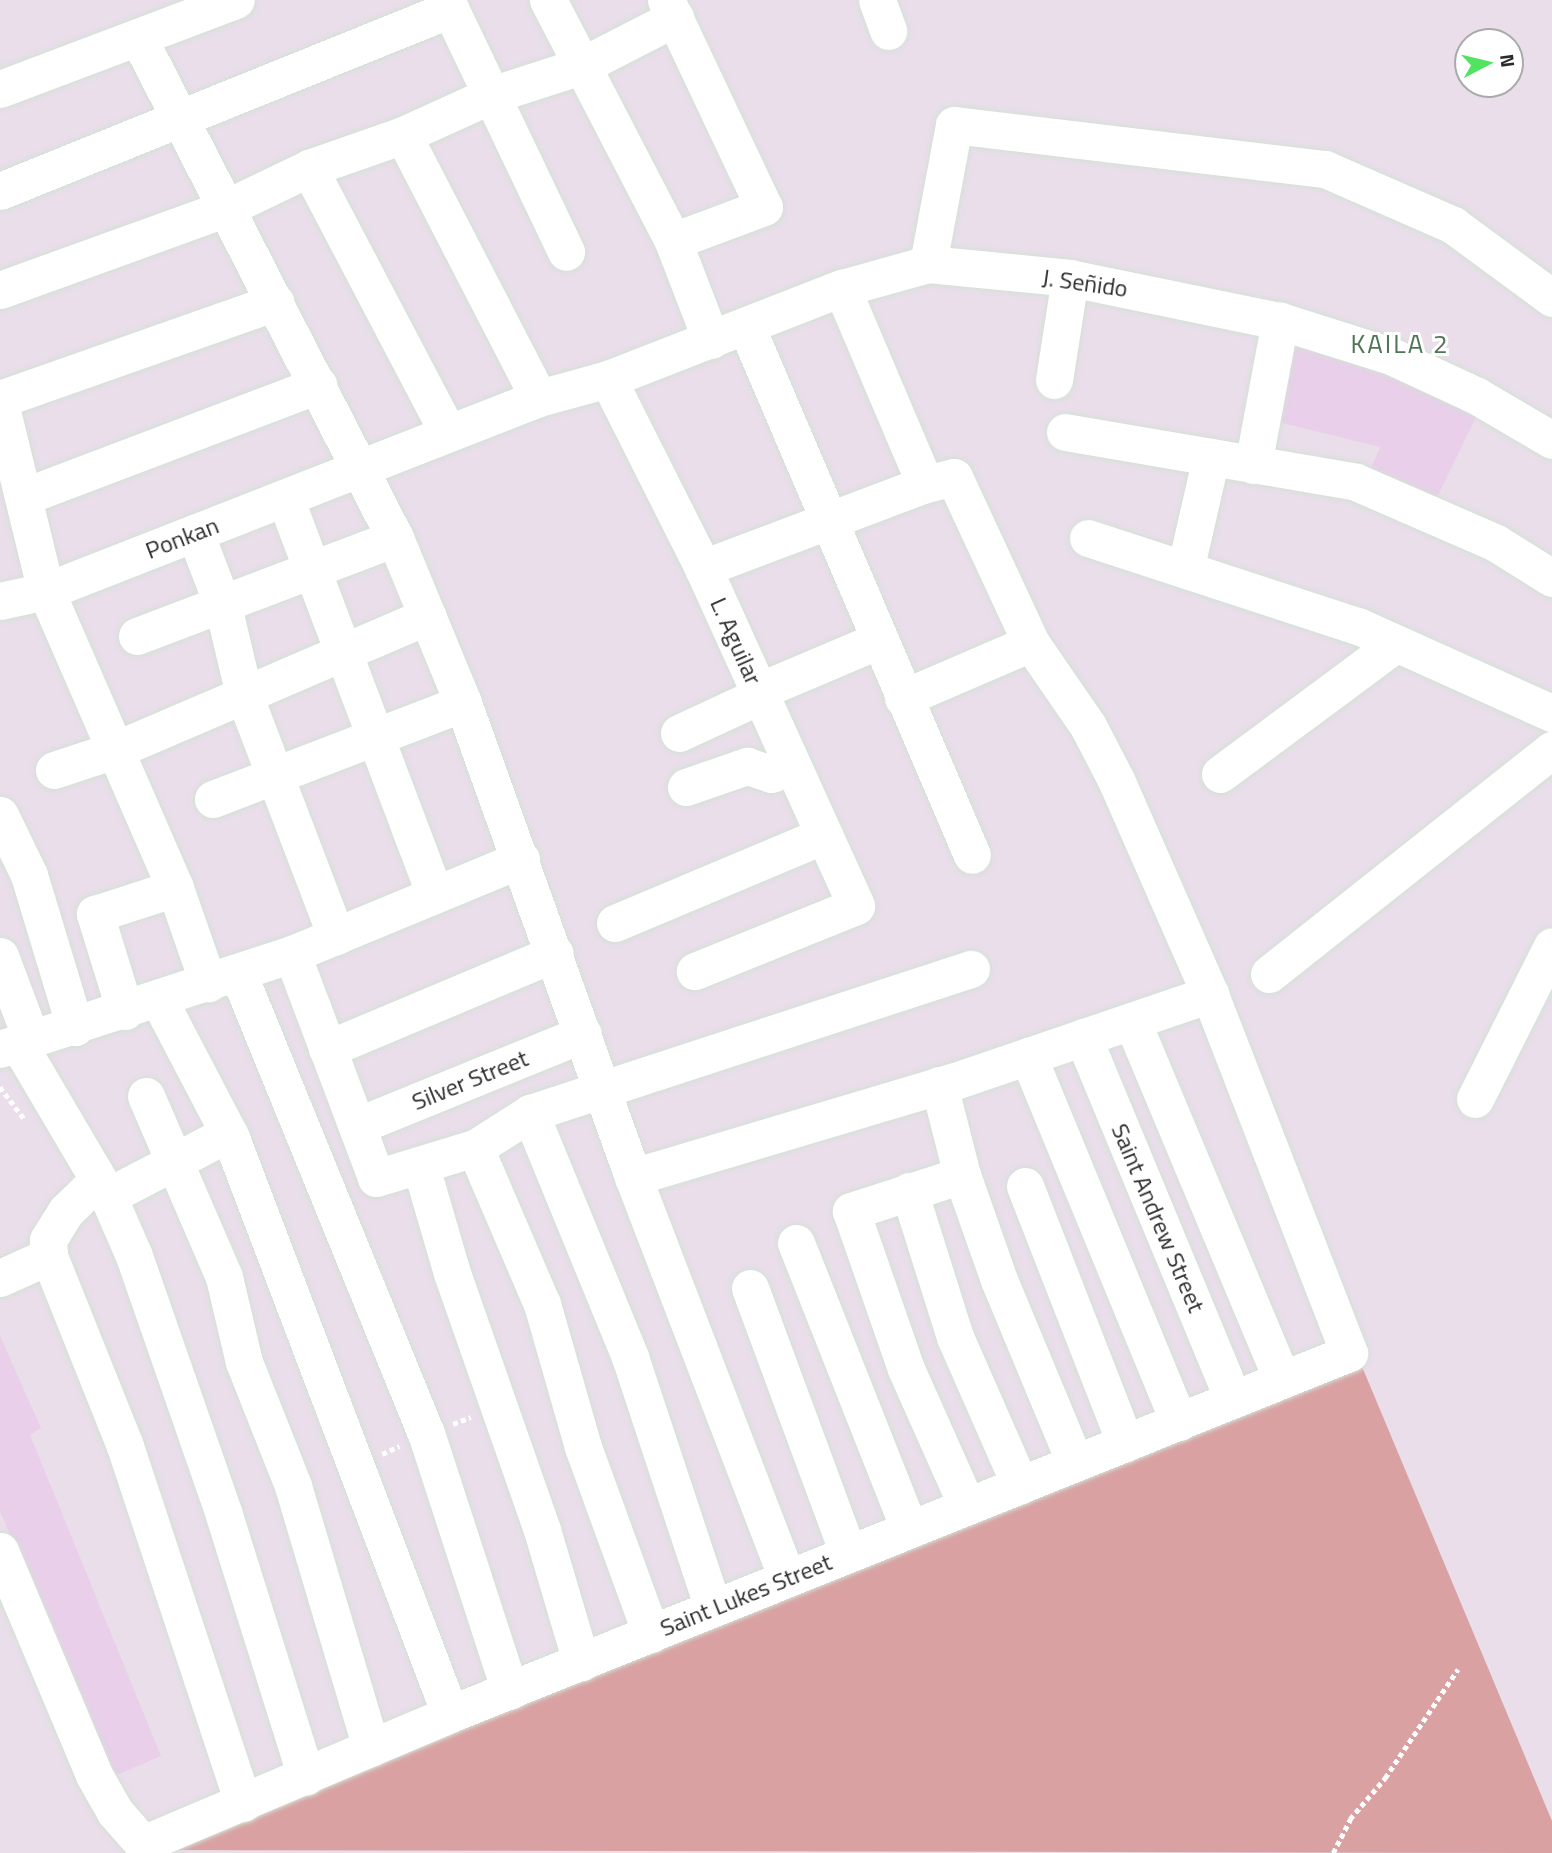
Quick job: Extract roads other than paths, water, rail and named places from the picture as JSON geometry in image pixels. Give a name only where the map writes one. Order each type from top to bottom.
[{"type":"street","points":[[0,89],[139,40],[236,0]]},
{"type":"street","points":[[548,0],[673,241],[710,340]]},
{"type":"street","points":[[0,191],[448,5],[566,252]]},
{"type":"street","points":[[0,290],[226,208],[309,168],[404,135],[491,95],[581,66],[670,9],[764,207],[673,241]]},
{"type":"street","points":[[139,40],[396,538],[463,703],[555,953],[633,1177],[787,1578]]},
{"type":"street","points":[[928,264],[954,125],[1325,169],[1453,225],[1552,298]]},
{"type":"street","points":[[404,135],[539,398]]},
{"type":"street","points":[[309,168],[448,433]]},
{"type":"street","name":"J. Señido","points":[[448,433],[539,398],[608,379],[842,288],[928,264],[1069,278],[1280,321],[1391,356],[1477,396],[1552,440]]},
{"type":"street","points":[[1055,380],[1069,278]]},
{"type":"street","points":[[842,288],[925,484]]},
{"type":"street","points":[[275,302],[0,401],[46,591],[175,888],[223,978],[426,1433],[510,1691]]},
{"type":"street","points":[[1253,465],[1280,321]]},
{"type":"street","points":[[746,326],[972,855]]},
{"type":"street","name":"L. Aguilar","points":[[608,379],[703,568],[856,906],[695,971]]},
{"type":"street","points":[[23,497],[318,385]]},
{"type":"street","points":[[1065,432],[1356,482],[1496,543],[1552,578]]},
{"type":"street","name":"Ponkan","points":[[0,601],[46,591],[448,433]]},
{"type":"street","points":[[1186,566],[1211,457]]},
{"type":"street","points":[[633,1177],[939,1085],[1210,994],[1116,780],[1088,726],[1031,643],[954,477],[925,484],[703,568]]},
{"type":"street","points":[[285,498],[311,573],[377,735],[435,895]]},
{"type":"street","points":[[195,533],[223,606],[244,695],[336,936]]},
{"type":"street","points":[[137,636],[311,573],[396,538]]},
{"type":"street","points":[[1088,538],[1186,566],[1359,626],[1552,713]]},
{"type":"street","points":[[54,770],[116,750],[427,616]]},
{"type":"street","points":[[680,733],[760,693],[879,640]]},
{"type":"street","points":[[904,698],[1031,643]]},
{"type":"street","points":[[1220,774],[1395,644]]},
{"type":"street","points":[[213,799],[463,703]]},
{"type":"street","points":[[1269,974],[1552,750]]},
{"type":"street","points":[[686,786],[747,766],[771,774],[793,766]]},
{"type":"street","points":[[0,815],[29,875],[75,1027]]},
{"type":"street","points":[[615,923],[824,835]]},
{"type":"street","points":[[17,1044],[159,1000],[292,954],[521,859]]},
{"type":"street","points":[[125,1011],[95,914],[175,888]]},
{"type":"street","points":[[1475,1099],[1552,946]]},
{"type":"street","points":[[327,1049],[555,953]]},
{"type":"street","points":[[292,954],[376,1178],[421,1167],[475,1148],[530,1113],[971,969]]},
{"type":"street","points":[[0,956],[17,1044],[103,1188],[224,1515],[306,1776]]},
{"type":"street","name":"Saint Lukes Street","points":[[148,1848],[243,1803],[450,1714],[1349,1353],[1210,994]]},
{"type":"street","points":[[159,1000],[229,1133],[292,1290],[450,1714]]},
{"type":"street","points":[[1132,1021],[1282,1380]]},
{"type":"street","name":"Silver Street","points":[[356,1126],[583,1034]]},
{"type":"street","name":"Saint Andrew Street","points":[[1083,1037],[1233,1399]]},
{"type":"street","points":[[1028,1056],[1179,1422]]},
{"type":"street","points":[[939,1085],[962,1175],[999,1280],[1075,1463]]},
{"type":"street","points":[[146,1096],[171,1160],[224,1277],[244,1362],[293,1486],[371,1748]]},
{"type":"street","points":[[530,1113],[630,1357],[713,1608]]},
{"type":"street","points":[[229,1133],[103,1188],[66,1211],[48,1240],[49,1256],[125,1446],[243,1803]]},
{"type":"street","points":[[475,1148],[542,1304],[583,1447],[650,1633]]},
{"type":"street","points":[[421,1167],[452,1273],[542,1530],[581,1662]]},
{"type":"street","points":[[962,1175],[850,1211],[906,1369],[967,1506]]},
{"type":"street","points":[[1025,1186],[1125,1443]]},
{"type":"street","points":[[909,1191],[955,1337],[1020,1485]]},
{"type":"street","points":[[796,1243],[908,1529]]},
{"type":"street","points":[[0,1278],[49,1256]]},
{"type":"street","points":[[750,1288],[848,1553]]},
{"type":"street","points":[[2,1563],[13,1618],[115,1812],[148,1848]]},
{"type":"district","name":"KAILA 2","points":[[1400,344]]}]
